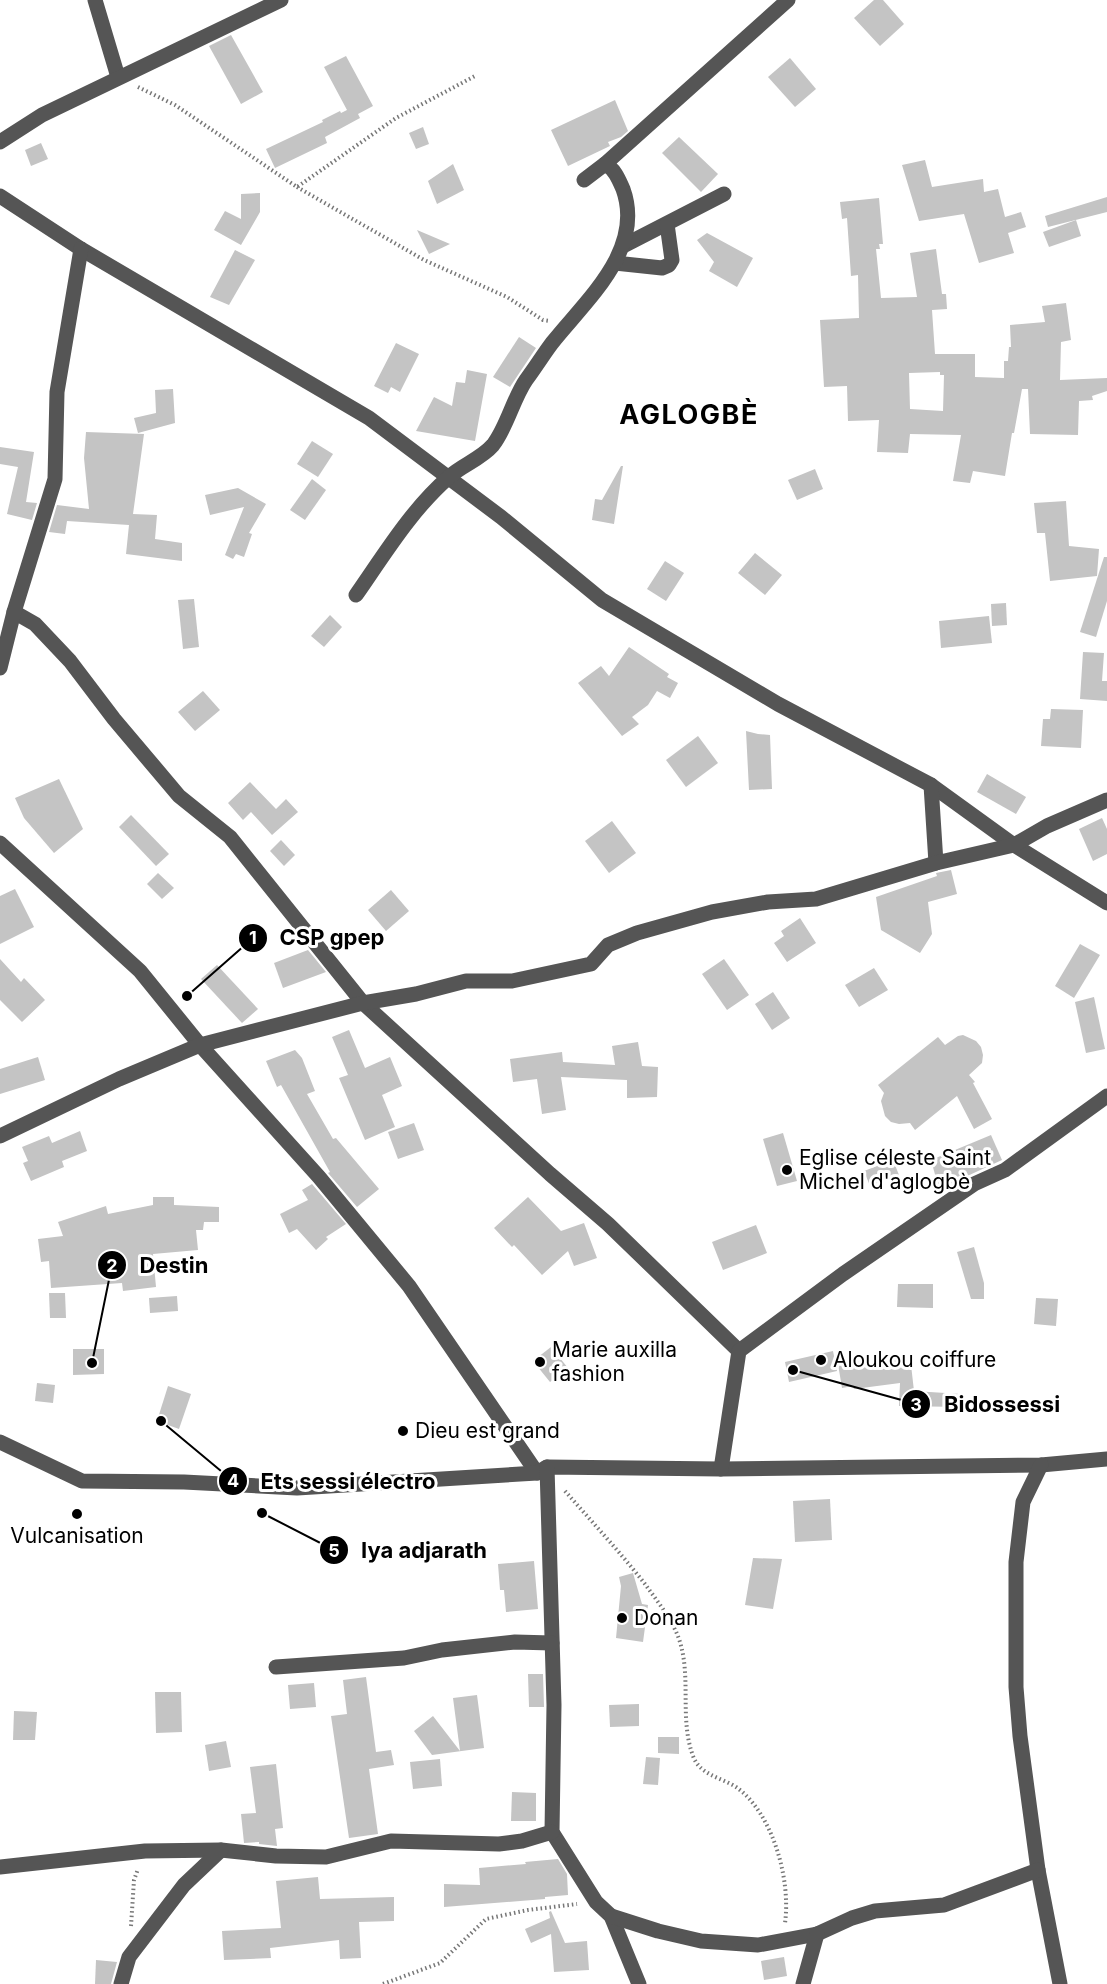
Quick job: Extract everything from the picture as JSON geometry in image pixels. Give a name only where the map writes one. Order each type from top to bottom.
[{"type":"street","points":[[95,0],[117,77]]},
{"type":"street","points":[[0,142],[42,115],[280,0]]},
{"type":"street","points":[[584,180],[605,164],[788,0]]},
{"type":"street","points":[[356,595],[411,516],[449,477],[485,453],[494,444],[523,384],[552,342],[570,323],[615,263],[623,246],[627,212],[619,179],[610,166],[605,164]]},
{"type":"street","points":[[623,246],[724,194]]},
{"type":"street","points":[[0,195],[81,249],[369,418],[449,477],[602,600],[778,704],[931,784],[1014,845],[1107,903]]},
{"type":"street","points":[[615,263],[662,268],[669,265],[672,260],[667,224]]},
{"type":"street","points":[[0,668],[14,612],[55,479],[57,392],[81,249]]},
{"type":"street","points":[[14,612],[35,624],[70,661],[114,719],[179,796],[230,837],[363,1003],[608,1224],[740,1351]]},
{"type":"street","points":[[931,784],[936,863]]},
{"type":"street","points":[[0,1136],[119,1079],[200,1045],[363,1003],[416,994],[466,981],[512,981],[558,973],[591,964],[608,945],[637,933],[737,907],[816,899],[936,863],[1014,845],[1047,826],[1107,800]]},
{"type":"street","points":[[0,843],[140,971],[200,1045],[320,1177],[410,1286],[544,1470],[554,1705],[552,1832],[596,1902],[611,1916],[639,1984]]},
{"type":"street","points":[[720,1468],[740,1351],[843,1274],[974,1184],[1005,1170],[1107,1096]]},
{"type":"street","points":[[0,1442],[82,1481],[184,1482],[297,1488],[544,1470],[1041,1465],[1107,1459]]},
{"type":"street","points":[[1041,1465],[1023,1502],[1016,1562],[1017,1687],[1020,1736],[1038,1870],[1060,1984]]},
{"type":"street","points":[[276,1667],[404,1658],[442,1650],[515,1642],[552,1642]]},
{"type":"street","points":[[0,1867],[145,1851],[221,1850],[276,1856],[326,1857],[391,1841],[499,1844],[522,1841],[552,1832]]},
{"type":"street","points":[[121,1984],[129,1958],[184,1885],[221,1850]]},
{"type":"street","points":[[611,1916],[658,1931],[701,1941],[758,1945],[817,1934],[852,1918],[875,1911],[944,1905],[1038,1870]]},
{"type":"street","points":[[803,1984],[817,1934]]},
{"type":"path","points":[[297,187],[396,118],[475,76]]},
{"type":"path","points":[[117,77],[175,105],[297,187],[424,260],[507,297],[543,320],[570,323]]},
{"type":"path","points":[[544,1470],[620,1552],[660,1604],[678,1638],[686,1672],[687,1732],[694,1758],[708,1774],[734,1786],[749,1797],[765,1824],[782,1865],[787,1906],[782,1941]]},
{"type":"path","points":[[129,1958],[134,1880],[145,1851]]},
{"type":"path","points":[[383,1984],[440,1963],[486,1919],[528,1910],[596,1902]]},
{"type":"building","points":[[874,0],[883,0],[904,24],[880,46],[854,18]]},
{"type":"building","points":[[231,35],[263,92],[241,104],[209,46]]},
{"type":"building","points":[[346,56],[373,106],[358,114],[360,118],[325,137],[327,143],[275,168],[266,149],[323,122],[322,120],[340,111],[341,113],[347,110],[324,67]]},
{"type":"building","points":[[790,58],[816,89],[795,107],[768,77]]},
{"type":"building","points":[[615,100],[628,131],[621,137],[608,142],[610,146],[568,166],[551,130]]},
{"type":"building","points":[[423,127],[429,144],[416,149],[409,133]]},
{"type":"building","points":[[679,137],[718,174],[701,192],[662,153]]},
{"type":"building","points":[[41,143],[48,159],[31,166],[25,150]]},
{"type":"building","points":[[925,160],[932,187],[983,179],[984,192],[998,189],[1005,217],[1021,212],[1026,227],[1008,233],[1014,253],[979,263],[964,214],[919,221],[902,165]]},
{"type":"building","points":[[453,164],[464,190],[437,204],[428,181]]},
{"type":"building","points":[[260,193],[260,212],[241,245],[214,230],[225,211],[241,219],[241,194]]},
{"type":"building","points":[[1107,197],[1107,212],[1048,227],[1045,216]]},
{"type":"building","points":[[879,198],[883,244],[879,244],[880,249],[876,249],[881,298],[917,297],[910,253],[936,249],[942,294],[946,294],[947,309],[932,310],[935,354],[975,354],[975,377],[1004,378],[1004,361],[1008,361],[1009,347],[1011,347],[1010,325],[1045,322],[1042,306],[1066,303],[1071,340],[1061,342],[1060,380],[1107,378],[1107,391],[1092,396],[1093,400],[1079,401],[1078,435],[1030,434],[1028,389],[1022,389],[1005,476],[973,471],[970,483],[953,481],[961,435],[910,434],[908,453],[877,452],[879,420],[848,421],[847,386],[824,387],[820,320],[859,318],[858,275],[851,276],[847,218],[842,219],[840,202]],"holes":[[[940,372],[940,375],[944,375],[943,411],[910,409],[909,373]]]},
{"type":"building","points":[[1076,220],[1081,236],[1049,247],[1043,232]]},
{"type":"building","points":[[417,230],[450,244],[429,254]]},
{"type":"building","points":[[707,233],[753,258],[737,287],[709,271],[714,262],[697,240]]},
{"type":"building","points":[[235,250],[255,260],[229,305],[210,297]]},
{"type":"building","points":[[519,337],[536,348],[510,387],[493,377]]},
{"type":"building","points":[[396,343],[419,354],[400,392],[391,387],[388,393],[374,386]]},
{"type":"building","points":[[467,370],[487,374],[475,441],[416,431],[434,397],[452,406],[456,382],[465,383]]},
{"type":"building","points":[[173,389],[175,423],[138,433],[134,418],[156,413],[155,390]]},
{"type":"building","points":[[86,432],[144,434],[133,514],[157,515],[155,539],[182,543],[182,561],[126,554],[129,525],[67,521],[65,534],[49,532],[57,505],[89,509],[84,458]]},
{"type":"building","points":[[312,441],[333,454],[318,477],[297,464]]},
{"type":"building","points":[[0,447],[34,452],[26,502],[37,503],[32,520],[7,514],[18,467],[0,464]]},
{"type":"building","points":[[623,466],[614,524],[592,520],[595,499],[602,500]]},
{"type":"building","points":[[815,469],[823,489],[797,500],[788,480]]},
{"type":"building","points":[[312,479],[326,490],[305,520],[290,510]]},
{"type":"building","points":[[238,488],[266,504],[249,533],[252,534],[244,557],[236,554],[233,559],[225,555],[244,507],[210,515],[205,495]]},
{"type":"building","points":[[1066,501],[1069,546],[1099,549],[1097,576],[1050,581],[1045,533],[1037,533],[1034,503]]},
{"type":"building","points":[[755,553],[782,575],[765,595],[738,573]]},
{"type":"building","points":[[1104,557],[1107,557],[1107,601],[1096,637],[1080,632]]},
{"type":"building","points":[[665,561],[684,573],[666,601],[647,589]]},
{"type":"building","points":[[194,599],[199,647],[183,649],[178,600]]},
{"type":"building","points":[[1006,603],[1007,625],[992,626],[991,604]]},
{"type":"building","points":[[330,615],[342,627],[324,647],[311,636]]},
{"type":"building","points":[[989,616],[992,643],[941,648],[939,621]]},
{"type":"building","points":[[629,647],[669,674],[667,677],[678,683],[670,698],[657,691],[648,705],[632,717],[639,724],[622,736],[578,683],[601,666],[609,676]]},
{"type":"building","points":[[1083,652],[1104,653],[1102,681],[1107,681],[1107,701],[1080,699]]},
{"type":"building","points":[[203,691],[220,710],[195,731],[178,712]]},
{"type":"building","points":[[1051,709],[1083,710],[1081,748],[1041,746],[1043,719],[1050,719]]},
{"type":"building","points":[[746,731],[770,735],[772,789],[749,790]]},
{"type":"building","points":[[698,736],[718,763],[686,787],[666,760]]},
{"type":"building","points":[[987,774],[1026,797],[1016,814],[977,792]]},
{"type":"building","points":[[59,779],[83,829],[54,853],[24,818],[15,798]]},
{"type":"building","points":[[250,782],[276,809],[286,799],[298,812],[272,835],[251,812],[243,820],[228,803]]},
{"type":"building","points":[[131,815],[169,854],[156,866],[119,827]]},
{"type":"building","points":[[1102,818],[1107,829],[1107,854],[1093,861],[1079,829]]},
{"type":"building","points":[[612,821],[636,853],[609,873],[585,841]]},
{"type":"building","points":[[281,840],[295,855],[284,866],[270,851]]},
{"type":"building","points":[[951,870],[957,894],[928,902],[932,934],[920,953],[881,930],[876,897],[937,876],[936,873]]},
{"type":"building","points":[[158,873],[174,888],[162,899],[147,884]]},
{"type":"building","points":[[15,889],[34,927],[0,944],[0,896]]},
{"type":"building","points":[[391,890],[409,911],[386,931],[368,910]]},
{"type":"building","points":[[800,918],[816,943],[787,962],[774,943],[784,936],[781,931]]},
{"type":"building","points":[[1080,944],[1100,955],[1074,998],[1055,986]]},
{"type":"building","points":[[308,950],[326,972],[283,988],[274,963]]},
{"type":"building","points":[[0,959],[21,982],[24,978],[45,1000],[22,1022],[0,1000]]},
{"type":"building","points":[[724,959],[749,995],[727,1010],[702,974]]},
{"type":"building","points":[[217,965],[258,1009],[242,1023],[201,979]]},
{"type":"building","points":[[874,968],[888,990],[859,1007],[845,985]]},
{"type":"building","points":[[773,992],[790,1018],[772,1030],[755,1004]]},
{"type":"building","points":[[1094,997],[1105,1049],[1086,1053],[1075,1002]]},
{"type":"building","points":[[349,1030],[365,1068],[390,1057],[402,1086],[382,1095],[395,1127],[365,1140],[339,1078],[348,1075],[332,1037]]},
{"type":"building","points":[[963,1035],[976,1041],[981,1047],[982,1063],[969,1075],[975,1082],[973,1083],[992,1119],[974,1129],[957,1096],[915,1130],[910,1123],[891,1122],[885,1116],[881,1101],[884,1093],[878,1085],[938,1037],[945,1045]]},
{"type":"building","points":[[638,1042],[642,1066],[658,1067],[657,1097],[627,1098],[627,1080],[561,1077],[566,1110],[542,1114],[537,1079],[513,1082],[510,1059],[562,1052],[563,1062],[615,1065],[612,1046]]},
{"type":"building","points":[[295,1050],[302,1058],[315,1091],[307,1094],[333,1139],[336,1138],[379,1189],[357,1207],[328,1173],[330,1172],[281,1085],[277,1087],[266,1061]]},
{"type":"building","points":[[38,1057],[45,1080],[0,1094],[0,1069]]},
{"type":"building","points":[[414,1123],[424,1150],[398,1159],[388,1132]]},
{"type":"building","points":[[80,1131],[87,1151],[62,1161],[64,1167],[31,1181],[23,1163],[28,1161],[22,1147],[49,1136],[52,1143]]},
{"type":"building","points":[[783,1133],[797,1181],[777,1186],[763,1139]]},
{"type":"building","points":[[991,1135],[1002,1160],[939,1189],[931,1160]]},
{"type":"building","points":[[893,1160],[899,1175],[870,1186],[864,1171]]},
{"type":"building","points":[[312,1184],[346,1224],[326,1237],[328,1239],[316,1250],[297,1229],[289,1233],[280,1214],[308,1200],[302,1190]]},
{"type":"building","points":[[153,1197],[174,1197],[174,1205],[219,1207],[219,1222],[204,1222],[203,1230],[196,1230],[198,1250],[153,1254],[156,1287],[123,1291],[122,1283],[51,1288],[49,1261],[41,1262],[38,1239],[63,1236],[58,1222],[106,1206],[108,1214],[153,1205]]},
{"type":"building","points":[[528,1197],[561,1231],[584,1223],[597,1258],[574,1266],[568,1251],[542,1275],[514,1245],[512,1247],[494,1228]]},
{"type":"building","points":[[756,1225],[767,1253],[723,1270],[712,1242]]},
{"type":"building","points":[[974,1247],[984,1283],[984,1299],[971,1299],[957,1252]]},
{"type":"building","points":[[898,1284],[933,1284],[933,1308],[897,1307]]},
{"type":"building","points":[[49,1293],[65,1293],[66,1318],[50,1318]]},
{"type":"building","points":[[177,1296],[178,1311],[150,1313],[149,1298]]},
{"type":"building","points":[[1036,1298],[1058,1299],[1056,1326],[1034,1324]]},
{"type":"building","points":[[551,1347],[568,1368],[550,1382],[533,1361]]},
{"type":"building","points":[[73,1349],[104,1349],[104,1374],[73,1375]]},
{"type":"building","points":[[833,1351],[837,1371],[789,1382],[785,1362]]},
{"type":"building","points":[[910,1356],[914,1391],[961,1394],[961,1407],[899,1406],[900,1383],[854,1389],[853,1386],[842,1388],[838,1364]]},
{"type":"building","points":[[37,1383],[55,1385],[53,1403],[35,1401]]},
{"type":"building","points":[[168,1386],[191,1394],[179,1429],[157,1421]]},
{"type":"building","points":[[830,1499],[832,1540],[795,1542],[793,1501]]},
{"type":"building","points":[[753,1558],[782,1559],[773,1609],[745,1605]]},
{"type":"building","points":[[534,1561],[538,1609],[506,1612],[504,1590],[500,1590],[498,1564]]},
{"type":"building","points":[[633,1573],[642,1604],[648,1605],[643,1642],[616,1638],[621,1586],[619,1577]]},
{"type":"building","points":[[528,1674],[543,1674],[544,1707],[529,1707]]},
{"type":"building","points":[[366,1677],[376,1752],[391,1750],[394,1765],[369,1769],[378,1834],[349,1838],[331,1716],[347,1714],[343,1680]]},
{"type":"building","points":[[314,1683],[316,1707],[290,1709],[288,1685]]},
{"type":"building","points":[[155,1692],[181,1692],[182,1732],[156,1733]]},
{"type":"building","points":[[477,1695],[484,1748],[432,1755],[414,1731],[433,1716],[460,1751],[453,1698]]},
{"type":"building","points":[[639,1704],[639,1726],[610,1727],[609,1705]]},
{"type":"building","points":[[14,1711],[37,1712],[35,1740],[13,1740]]},
{"type":"building","points":[[658,1737],[679,1737],[679,1754],[658,1753]]},
{"type":"building","points":[[226,1741],[231,1767],[209,1771],[205,1745]]},
{"type":"building","points":[[646,1757],[660,1758],[658,1785],[643,1784]]},
{"type":"building","points":[[440,1759],[442,1786],[413,1789],[410,1762]]},
{"type":"building","points":[[276,1764],[283,1828],[275,1829],[277,1846],[259,1844],[259,1842],[244,1843],[241,1814],[256,1813],[250,1767]]},
{"type":"building","points":[[512,1792],[536,1793],[536,1821],[511,1821]]},
{"type":"building","points":[[558,1859],[567,1874],[568,1895],[444,1907],[444,1884],[480,1885],[479,1868]]},
{"type":"building","points":[[318,1877],[320,1899],[394,1897],[394,1921],[359,1922],[361,1958],[340,1959],[339,1940],[270,1948],[271,1958],[224,1960],[222,1931],[281,1928],[276,1881]]},
{"type":"building","points":[[551,1911],[565,1943],[587,1941],[589,1970],[554,1972],[551,1934],[531,1943],[525,1929],[550,1918],[549,1912]]},
{"type":"building","points":[[784,1957],[787,1976],[764,1980],[761,1961]]},
{"type":"building","points":[[96,1960],[117,1962],[111,1984],[95,1984]]},
{"type":"place","name":"CSP gpep","points":[[187,996]]},
{"type":"place","name":"Eglise céleste Saint Michel d'aglogbè","points":[[787,1170]]},
{"type":"place","name":"Aloukou coiffure","points":[[821,1360]]},
{"type":"place","name":"Marie auxilla fashion","points":[[540,1362]]},
{"type":"place","name":"Destin","points":[[92,1363]]},
{"type":"place","name":"Bidossessi","points":[[793,1370]]},
{"type":"place","name":"Ets sessi électro","points":[[161,1421]]},
{"type":"place","name":"Dieu est grand","points":[[403,1431]]},
{"type":"place","name":"Iya adjarath","points":[[262,1513]]},
{"type":"place","name":"Vulcanisation","points":[[77,1514]]},
{"type":"place","name":"Donan","points":[[622,1618]]},
{"type":"district","name":"AGLOGBÈ","points":[[689,415]]}]
